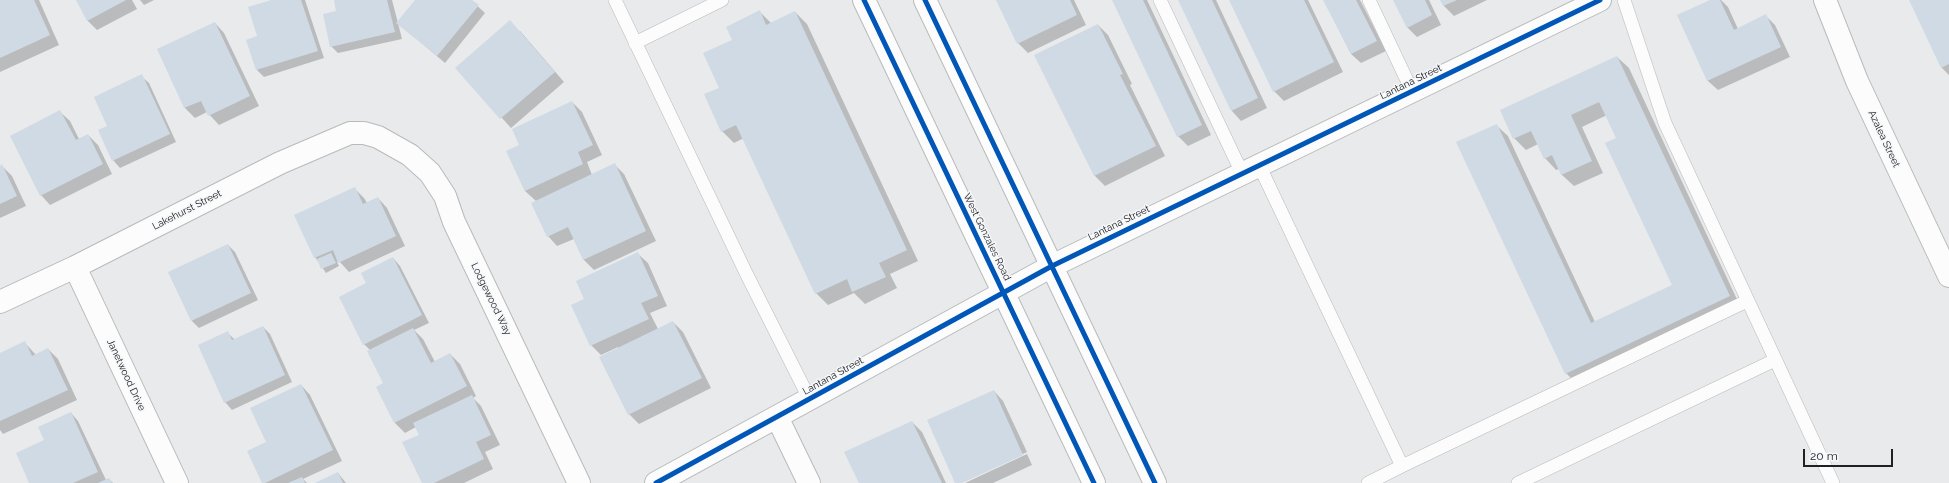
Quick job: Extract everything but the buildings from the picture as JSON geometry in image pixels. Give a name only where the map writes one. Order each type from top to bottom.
[{"type":"street","name":"West Gonzales Road","points":[[864,0],[1094,483]]},
{"type":"street","points":[[925,0],[1155,483]]},
{"type":"street","name":"Lantana Street","points":[[656,483],[810,400],[1052,266],[1600,0]]},
{"type":"street","name":"Azalea Street","points":[[1825,0],[1857,81],[1949,276]]},
{"type":"street","name":"Lakehurst Street","points":[[0,302],[75,267],[280,163],[350,133],[364,133],[378,137]]},
{"type":"street","name":"Lodgewood Way","points":[[378,137],[410,155],[430,173],[445,196],[457,229],[579,483]]},
{"type":"street","name":"Janetwood Drive","points":[[75,267],[177,483]]},
{"type":"street","points":[[777,417],[808,483]]},
{"type":"lane","points":[[615,0],[746,274],[810,400]]},
{"type":"lane","points":[[635,43],[722,0]]},
{"type":"lane","points":[[1160,0],[1251,169],[1402,466]]},
{"type":"lane","points":[[1369,0],[1412,91]]},
{"type":"lane","points":[[1624,0],[1664,123],[1833,483]]},
{"type":"lane","points":[[1368,483],[1747,301]]},
{"type":"lane","points":[[1518,483],[1775,360]]},
{"type":"cycle path","points":[[864,0],[1094,483]]},
{"type":"cycle path","points":[[925,0],[1155,483]]},
{"type":"cycle path","points":[[656,483],[1052,266],[1600,0]]}]
